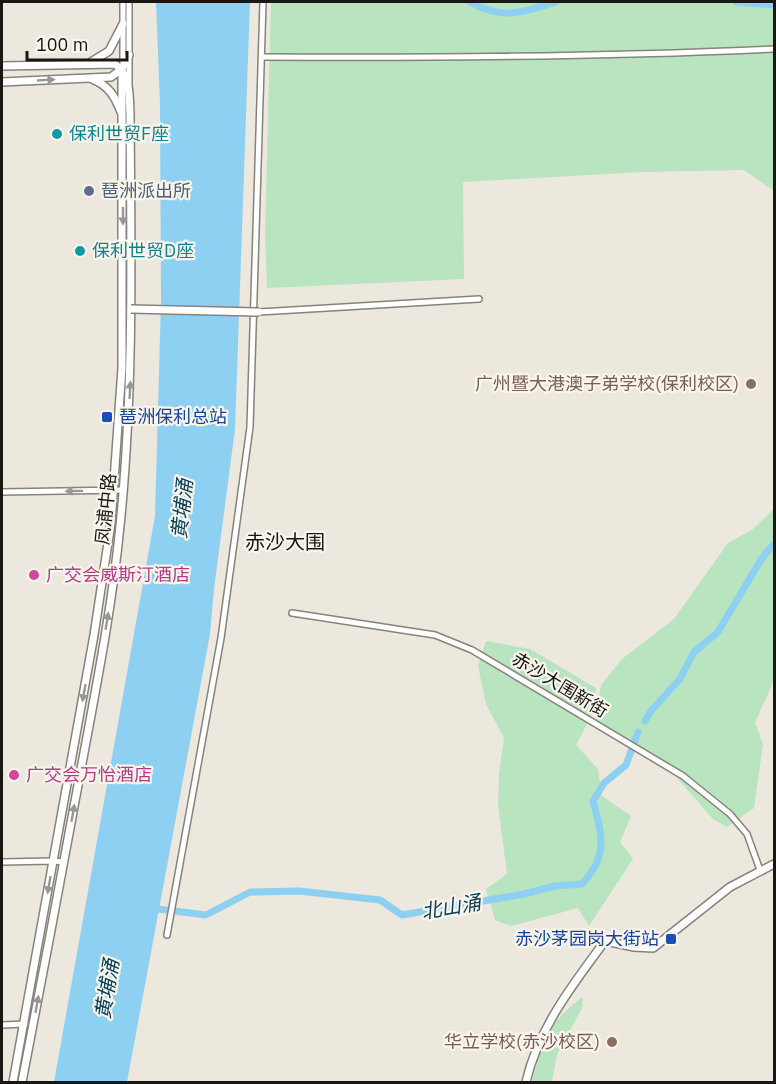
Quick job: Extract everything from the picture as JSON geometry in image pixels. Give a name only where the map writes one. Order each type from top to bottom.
[{"type":"street","name":"凤浦中路","points":[[13,1083],[100,602],[114,490],[122,347],[123,2]]},
{"type":"street","name":"凤浦中路","points":[[22,1083],[111,593],[123,490],[130,391],[129,2]]},
{"type":"street","points":[[167,935],[221,638],[250,427],[263,2]]},
{"type":"street","points":[[89,63],[109,51],[123,24]]},
{"type":"street","points":[[262,57],[633,56],[774,49]]},
{"type":"street","points":[[2,82],[111,77],[123,69],[129,55]]},
{"type":"street","points":[[2,66],[115,63],[123,69],[129,85]]},
{"type":"street","points":[[90,78],[112,92],[123,115]]},
{"type":"street","points":[[131,309],[259,312],[479,299]]},
{"type":"street","points":[[2,492],[123,490]]},
{"type":"street","name":"赤沙大围新街","points":[[292,613],[435,635],[472,650],[683,776],[736,821],[747,834],[760,870]]},
{"type":"street","points":[[2,862],[63,862]]},
{"type":"street","points":[[526,1083],[536,1048],[549,1024],[605,941],[644,948],[656,946],[730,886],[774,864]]},
{"type":"street","points":[[2,1025],[33,1026]]},
{"type":"green space","points":[[271,2],[774,2],[774,191],[744,170],[642,172],[463,182],[464,279],[267,288],[265,232]]},
{"type":"green space","points":[[774,509],[774,680],[755,723],[763,744],[754,808],[727,827],[713,819],[663,762],[595,719],[601,685],[622,659],[674,619],[728,543],[753,529]]},
{"type":"green space","points":[[486,641],[530,649],[596,688],[591,717],[576,745],[598,769],[602,796],[631,816],[620,842],[633,859],[589,926],[578,908],[511,926],[495,920],[486,889],[507,874],[498,805],[504,738],[486,704],[478,666]]},
{"type":"green space","points":[[583,997],[582,1008],[557,1055],[552,1082],[532,1082],[548,1034],[562,1014]]},
{"type":"water","name":"黄埔涌","points":[[156,2],[250,2],[235,429],[210,634],[127,1082],[54,1082],[155,516],[161,301],[160,103]]},
{"type":"waterway","name":"北山涌","points":[[470,2],[482,8],[503,13],[523,11],[556,2]]},
{"type":"waterway","name":"北山涌","points":[[736,2],[774,5]]},
{"type":"waterway","name":"北山涌","points":[[645,721],[680,679],[694,652],[718,632],[762,558],[774,544]]},
{"type":"waterway","name":"北山涌","points":[[150,908],[206,915],[250,892],[299,891],[380,900],[402,915],[524,894],[555,886],[582,884],[591,874],[600,854],[601,835],[593,801],[604,783],[626,765],[638,732]]},
{"type":"place","name":"保利世贸F座","points":[[57,134]]},
{"type":"place","name":"琶洲派出所","points":[[89,191]]},
{"type":"place","name":"保利世贸D座","points":[[80,251]]},
{"type":"place","name":"广州暨大港澳子弟学校(保利校区)","points":[[751,384]]},
{"type":"place","name":"琶洲保利总站","points":[[107,417]]},
{"type":"place","name":"广交会威斯汀酒店","points":[[34,575]]},
{"type":"place","name":"广交会万怡酒店","points":[[14,775]]},
{"type":"place","name":"赤沙茅园岗大街站","points":[[671,939]]},
{"type":"place","name":"华立学校(赤沙校区)","points":[[612,1042]]},
{"type":"district","name":"赤沙大围","points":[[285,542]]}]
